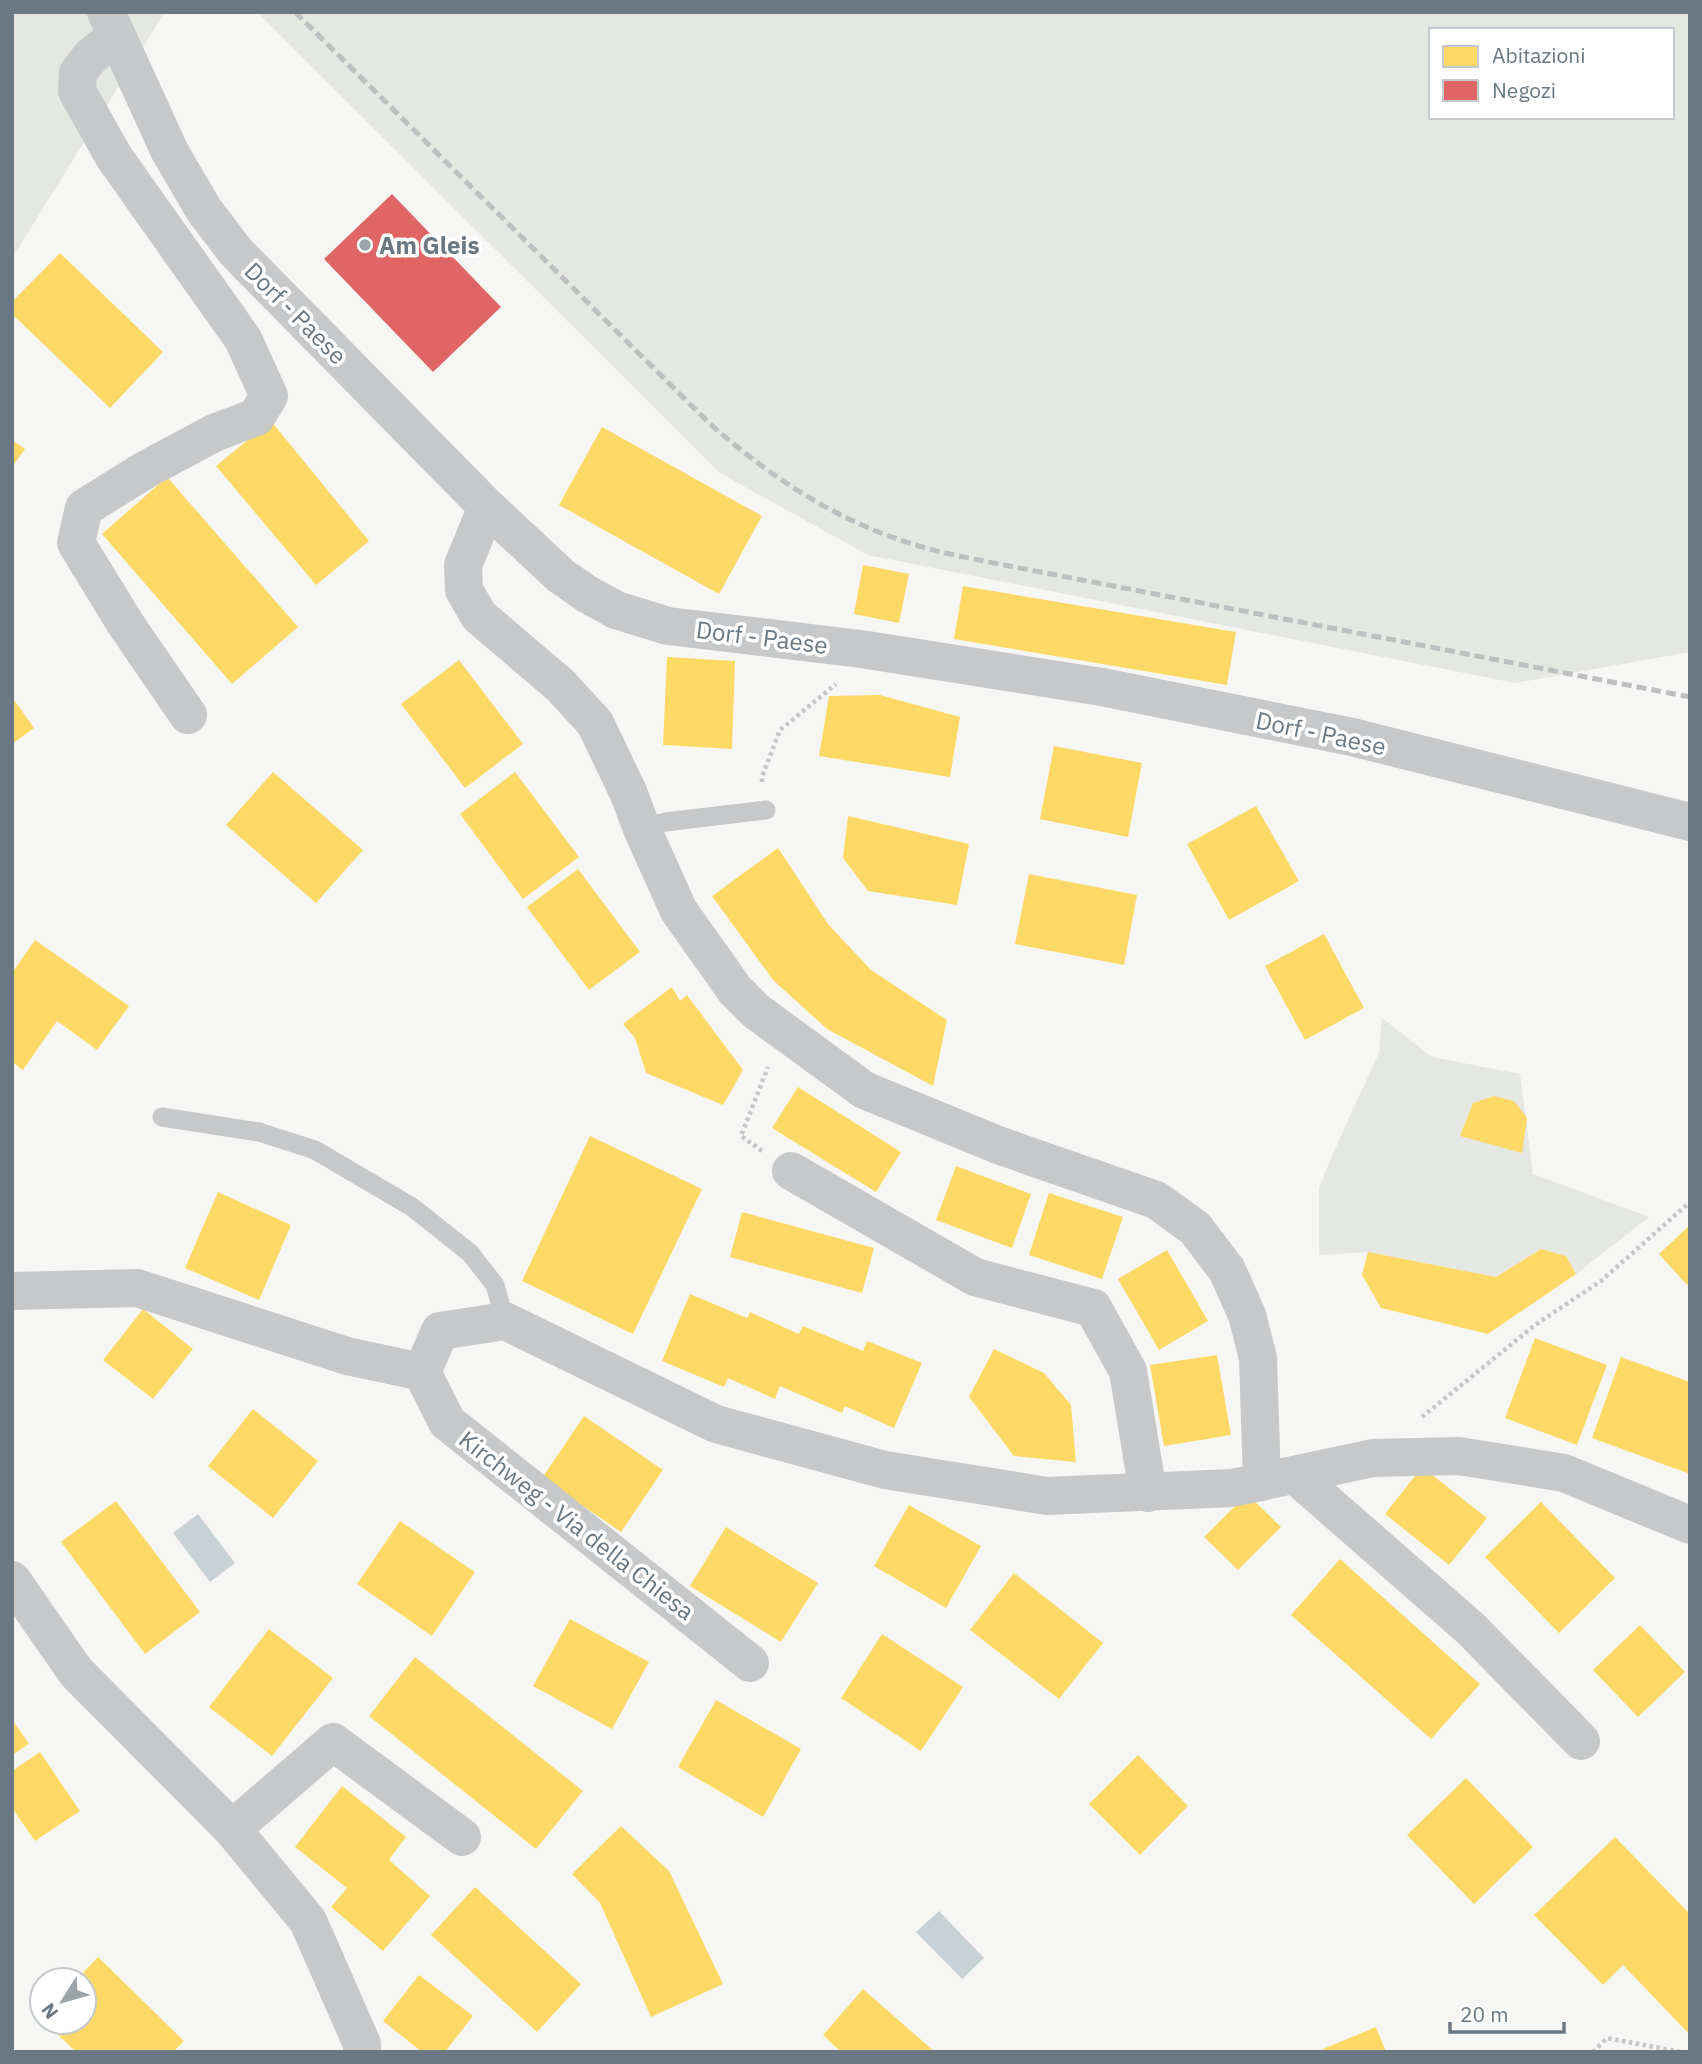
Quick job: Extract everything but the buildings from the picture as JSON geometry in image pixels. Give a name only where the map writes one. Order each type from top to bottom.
[{"type":"street","name":"Dorf - Paese","points":[[112,24],[170,152],[204,211],[236,252],[487,507],[561,576],[616,610],[668,626],[861,649],[1102,687],[1352,737],[1690,822]]},
{"type":"street","points":[[112,24],[78,73],[77,91],[114,157],[243,339],[269,396],[256,417],[214,433],[145,470],[84,508],[76,543],[125,623],[188,715]]},
{"type":"street","points":[[487,507],[463,565],[464,590],[479,616],[560,685],[595,723],[679,911],[735,990],[756,1010],[863,1090],[998,1145],[1156,1200],[1195,1228],[1227,1269],[1247,1315],[1258,1358],[1278,1478],[1470,1628],[1581,1741]]},
{"type":"street","points":[[791,1171],[975,1277],[1093,1308],[1128,1371],[1148,1493]]},
{"type":"street","points":[[12,1291],[136,1288],[347,1356],[422,1372],[440,1331],[505,1321],[716,1424],[872,1466],[1047,1496],[1232,1488],[1373,1458],[1459,1456],[1564,1474],[1690,1525]]},
{"type":"street","name":"Kirchweg - Via della Chiesa","points":[[422,1372],[447,1422],[750,1663]]},
{"type":"street","points":[[12,1580],[76,1672],[232,1829],[308,1921],[362,2044],[362,2052]]},
{"type":"street","points":[[232,1829],[333,1742],[462,1837]]},
{"type":"lane","points":[[642,829],[665,822],[766,810]]},
{"type":"lane","points":[[162,1117],[259,1132],[315,1150],[412,1207],[470,1253],[495,1285],[505,1321]]},
{"type":"path","points":[[762,777],[780,730],[845,677]]},
{"type":"path","points":[[741,1136],[771,1059]]},
{"type":"path","points":[[1373,1458],[1535,1325],[1601,1281],[1690,1202]]},
{"type":"path","points":[[1593,2052],[1607,2038],[1681,2052]]},
{"type":"shaded area","points":[[12,12],[165,12],[12,258]]},
{"type":"shaded area","points":[[257,12],[1690,12],[1690,652],[1515,683],[868,555],[720,473]]},
{"type":"shaded area","points":[[1382,1018],[1432,1057],[1520,1074],[1533,1174],[1649,1217],[1576,1274],[1566,1256],[1541,1249],[1496,1277],[1368,1252],[1319,1255],[1319,1187],[1379,1053]]},
{"type":"shaded area","points":[[198,1514],[235,1563],[210,1582],[173,1533]]},
{"type":"shaded area","points":[[939,1911],[984,1958],[962,1979],[916,1932]]},
{"type":"railway","points":[[295,12],[709,423],[756,462],[832,511],[916,545],[973,559],[1690,697]]},
{"type":"place","name":"Am Gleis","points":[[365,245]]}]
